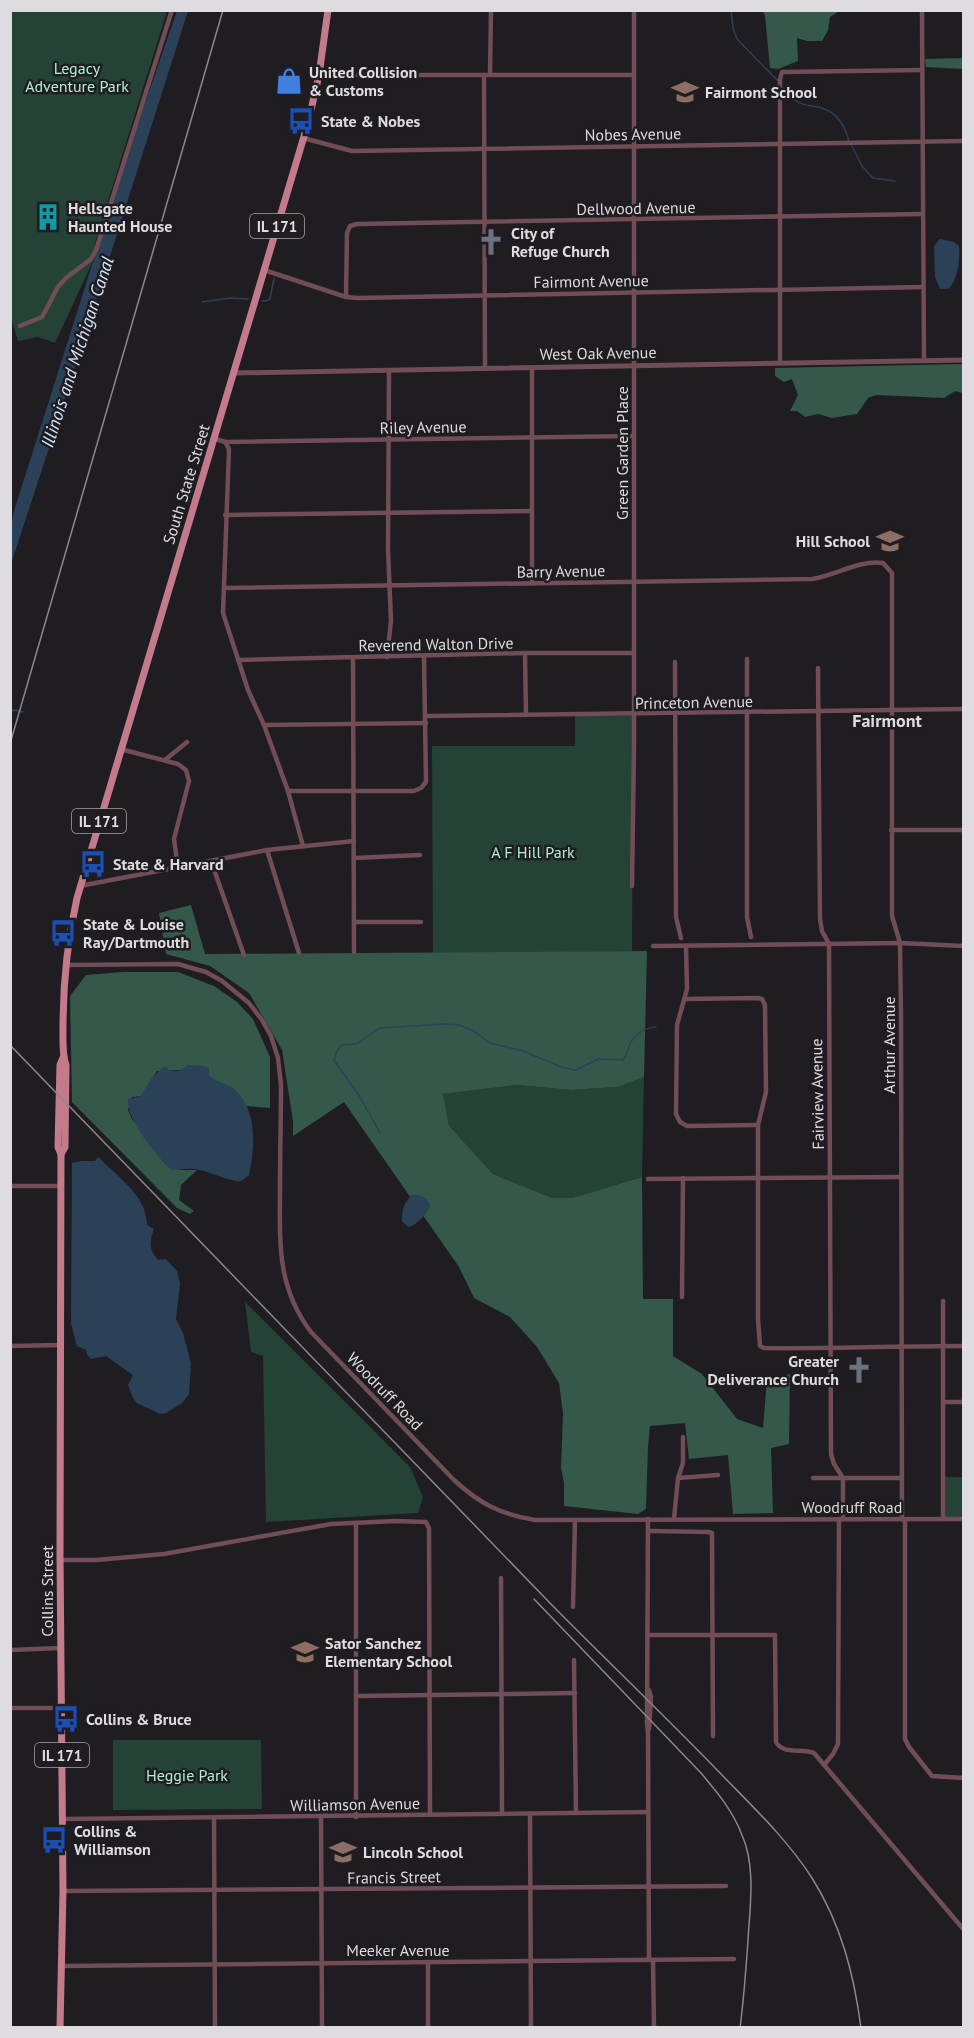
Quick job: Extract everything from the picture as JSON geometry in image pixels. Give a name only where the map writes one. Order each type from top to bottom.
[{"type":"main road","name":"South State Street","points":[[65,965],[70,928],[80,886],[303,138],[319,75],[328,10]]},
{"type":"main road","name":"Collins Street","points":[[60,2028],[63,1820],[60,1648],[61,1154],[58,1148],[65,965]]},
{"type":"street","points":[[20,326],[42,317],[58,287],[66,278],[92,259],[172,10]]},
{"type":"street","points":[[485,369],[485,148],[491,10]]},
{"type":"street","name":"Green Garden Place","points":[[632,886],[634,10]]},
{"type":"street","points":[[922,10],[924,360]]},
{"type":"street","points":[[780,363],[780,79],[782,72],[922,70]]},
{"type":"street","points":[[319,75],[634,75]]},
{"type":"street","name":"Nobes Avenue","points":[[303,138],[352,150],[963,141]]},
{"type":"street","name":"Dellwood Avenue","points":[[346,297],[346,233],[350,226],[357,224],[923,214]]},
{"type":"street","name":"Fairmont Avenue","points":[[264,270],[346,297],[358,298],[923,287]]},
{"type":"street","name":"West Oak Avenue","points":[[233,373],[963,360]]},
{"type":"street","points":[[532,368],[532,583]]},
{"type":"street","points":[[387,657],[391,621],[388,512],[389,371]]},
{"type":"street","name":"Riley Avenue","points":[[213,438],[225,442],[634,436]]},
{"type":"street","points":[[225,442],[229,449],[223,613],[248,690],[264,725],[288,791],[303,846]]},
{"type":"street","points":[[225,515],[531,511]]},
{"type":"street","name":"Barry Avenue","points":[[224,588],[812,579],[825,577],[861,563],[871,562],[883,563],[892,573]]},
{"type":"street","name":"Arthur Avenue","points":[[892,573],[892,916],[900,943],[905,1739],[932,1776],[963,1778]]},
{"type":"street","points":[[525,653],[526,716]]},
{"type":"street","name":"Reverend Walton Drive","points":[[238,660],[525,653],[634,653]]},
{"type":"street","points":[[288,791],[414,791],[421,788],[426,782],[424,657]]},
{"type":"street","points":[[353,658],[354,952]]},
{"type":"street","points":[[747,659],[747,917],[751,937]]},
{"type":"street","points":[[675,662],[676,917],[681,938]]},
{"type":"street","name":"Fairview Avenue","points":[[818,668],[820,919],[822,931],[829,944],[831,1454],[843,1478],[837,1744],[833,1754],[824,1765]]},
{"type":"street","name":"Princeton Avenue","points":[[426,716],[963,709]]},
{"type":"street","points":[[264,725],[426,723]]},
{"type":"street","points":[[165,760],[187,742]]},
{"type":"street","points":[[120,749],[178,764],[186,770],[189,781],[174,839],[178,868]]},
{"type":"street","points":[[891,830],[963,830]]},
{"type":"street","points":[[80,886],[267,850],[354,841]]},
{"type":"street","points":[[267,850],[299,953]]},
{"type":"street","points":[[354,858],[420,855]]},
{"type":"street","points":[[211,861],[244,955]]},
{"type":"street","points":[[354,922],[422,922]]},
{"type":"street","points":[[653,946],[900,943],[963,946]]},
{"type":"street","points":[[686,946],[687,989],[677,1025],[676,1114],[680,1122],[687,1126],[758,1125]]},
{"type":"street","name":"Woodruff Road","points":[[65,965],[178,964],[214,976],[249,1003],[271,1036],[278,1058],[281,1085],[279,1247],[288,1292],[301,1319],[311,1332],[466,1492],[491,1508],[505,1514],[535,1520],[963,1519]]},
{"type":"street","points":[[685,999],[762,999],[765,1005],[766,1092],[758,1125],[758,1341],[760,1346],[764,1348],[830,1349],[963,1346]]},
{"type":"street","points":[[648,1179],[901,1177]]},
{"type":"street","points":[[682,1297],[684,1178]]},
{"type":"street","points":[[10,1186],[61,1186]]},
{"type":"street","points":[[943,1301],[944,1519]]},
{"type":"street","points":[[10,1346],[60,1346]]},
{"type":"street","points":[[943,1402],[963,1402]]},
{"type":"street","points":[[674,1519],[678,1478],[683,1463],[683,1437]]},
{"type":"street","points":[[678,1478],[718,1475]]},
{"type":"street","points":[[813,1478],[902,1478]]},
{"type":"street","points":[[648,1519],[648,1688],[651,1697],[651,1723],[648,1732],[648,1812],[654,2028]]},
{"type":"street","points":[[60,1560],[96,1560],[164,1554],[331,1524],[419,1520],[426,1522],[429,1528],[430,1815]]},
{"type":"street","points":[[573,1607],[575,1520]]},
{"type":"street","points":[[356,1523],[356,1817]]},
{"type":"street","points":[[649,1531],[712,1533],[713,1736]]},
{"type":"street","points":[[501,1578],[502,1814]]},
{"type":"street","points":[[648,1635],[775,1635],[776,1742],[779,1748],[807,1750],[814,1753],[963,1930]]},
{"type":"street","points":[[10,1650],[60,1648]]},
{"type":"street","points":[[574,1660],[576,1813]]},
{"type":"street","points":[[356,1696],[575,1693]]},
{"type":"street","points":[[10,1708],[61,1708]]},
{"type":"street","name":"Williamson Avenue","points":[[63,1820],[648,1812]]},
{"type":"street","points":[[530,1814],[531,2028]]},
{"type":"street","points":[[321,1817],[322,2028]]},
{"type":"street","points":[[214,1818],[215,2028]]},
{"type":"street","name":"Francis Street","points":[[63,1891],[726,1886]]},
{"type":"street","name":"Meeker Avenue","points":[[62,1966],[734,1959]]},
{"type":"street","points":[[428,1962],[428,2028]]},
{"type":"green space","name":"Legacy Adventure Park","points":[[10,11],[167,11],[95,243],[93,261],[55,343],[38,337],[18,341],[11,318]]},
{"type":"green space","points":[[763,11],[839,11],[830,17],[828,30],[822,41],[797,38],[798,61],[778,69],[770,68]]},
{"type":"green space","points":[[963,58],[963,69],[926,67],[925,59]]},
{"type":"green space","points":[[963,364],[963,393],[955,391],[944,398],[876,395],[868,398],[857,414],[832,418],[818,414],[805,417],[797,411],[790,411],[798,395],[792,379],[784,382],[775,376],[775,368]]},
{"type":"green space","name":"A F Hill Park","points":[[575,716],[633,716],[632,951],[433,954],[432,746],[575,746]]},
{"type":"green space","points":[[191,905],[205,954],[647,951],[644,1077],[618,1087],[571,1090],[517,1085],[443,1094],[449,1126],[493,1174],[552,1198],[572,1198],[642,1177],[643,1299],[673,1299],[673,1356],[702,1374],[737,1419],[763,1428],[767,1379],[790,1374],[789,1444],[771,1448],[773,1513],[733,1514],[728,1455],[689,1459],[685,1423],[650,1426],[646,1509],[638,1514],[564,1506],[564,1483],[561,1468],[563,1413],[559,1383],[537,1347],[510,1317],[474,1298],[459,1267],[344,1102],[293,1136],[293,1121],[282,1050],[249,993],[210,966],[166,954],[159,913]]},
{"type":"green space","points":[[178,972],[214,986],[237,1002],[253,1019],[270,1057],[270,1108],[246,1106],[237,1094],[214,1080],[208,1072],[157,1071],[141,1096],[132,1097],[128,1110],[132,1119],[166,1165],[180,1170],[197,1170],[181,1185],[179,1200],[194,1211],[190,1214],[177,1208],[72,1102],[70,996],[86,975]]},
{"type":"green space","points":[[644,1077],[642,1177],[572,1198],[552,1198],[493,1174],[449,1127],[442,1094],[517,1085],[571,1090],[618,1087]]},
{"type":"green space","points":[[245,1302],[410,1467],[423,1497],[418,1513],[266,1522],[263,1356],[251,1352]]},
{"type":"green space","points":[[941,1477],[963,1477],[963,1517],[942,1517]]},
{"type":"green space","name":"Heggie Park","points":[[113,1740],[261,1740],[262,1809],[113,1810]]},
{"type":"water","name":"Illinois and Michigan Canal","points":[[177,11],[188,11],[11,564],[11,525],[14,511],[125,161]]},
{"type":"water","points":[[940,239],[954,242],[959,246],[956,275],[948,289],[940,289],[935,277],[934,246]]},
{"type":"water","points":[[188,1065],[209,1068],[209,1076],[234,1089],[247,1108],[253,1130],[253,1153],[249,1175],[242,1181],[197,1169],[172,1170],[151,1147],[132,1117],[128,1099],[141,1096],[151,1079],[164,1066],[169,1070],[180,1071]]},
{"type":"water","points":[[98,1157],[137,1196],[146,1215],[147,1225],[154,1229],[151,1249],[158,1260],[166,1259],[177,1271],[180,1283],[176,1319],[183,1333],[191,1363],[189,1394],[182,1403],[166,1413],[160,1414],[137,1403],[128,1385],[133,1375],[106,1356],[91,1359],[86,1350],[77,1346],[71,1324],[72,1163],[95,1161]]},
{"type":"water","points":[[412,1195],[424,1197],[430,1206],[421,1219],[408,1227],[402,1221],[402,1213]]},
{"type":"waterway","points":[[731,10],[737,39],[779,82]]},
{"type":"waterway","points":[[783,88],[799,103],[821,108],[833,114],[843,126],[849,142]]},
{"type":"waterway","points":[[852,146],[862,166],[873,178],[895,181]]},
{"type":"waterway","points":[[262,301],[270,299],[274,278]]},
{"type":"waterway","points":[[202,302],[230,298],[248,299]]},
{"type":"waterway","points":[[10,712],[14,710],[23,712]]},
{"type":"waterway","points":[[380,1133],[360,1097],[334,1060],[342,1045],[357,1044],[379,1028],[459,1025],[472,1030],[490,1043],[520,1050],[564,1068],[576,1070],[598,1059],[623,1060],[636,1036],[656,1027]]},
{"type":"railway","points":[[10,744],[223,10]]},
{"type":"railway","points":[[10,1045],[569,1623],[700,1752],[781,1837],[812,1878],[831,1913],[850,1969],[861,2028]]},
{"type":"railway","points":[[534,1599],[701,1773],[724,1802],[738,1826],[746,1847],[751,1873],[746,1973],[740,2028]]},
{"type":"place","name":"United Collision & Customs","points":[[289,81]]},
{"type":"place","name":"Fairmont School","points":[[685,92]]},
{"type":"place","name":"State & Nobes","points":[[301,121]]},
{"type":"place","name":"Hellsgate Haunted House","points":[[48,217]]},
{"type":"place","name":"City of Refuge Church","points":[[491,242]]},
{"type":"place","name":"Hill School","points":[[890,541]]},
{"type":"place","name":"State & Harvard","points":[[93,864]]},
{"type":"place","name":"State & Louise Ray/Dartmouth","points":[[63,933]]},
{"type":"place","name":"Greater Deliverance Church","points":[[859,1370]]},
{"type":"place","name":"Sator Sanchez Elementary School","points":[[305,1652]]},
{"type":"place","name":"Collins & Bruce","points":[[66,1719]]},
{"type":"place","name":"Collins & Williamson","points":[[54,1840]]},
{"type":"place","name":"Lincoln School","points":[[343,1852]]},
{"type":"district","name":"Fairmont","points":[[887,720]]}]
